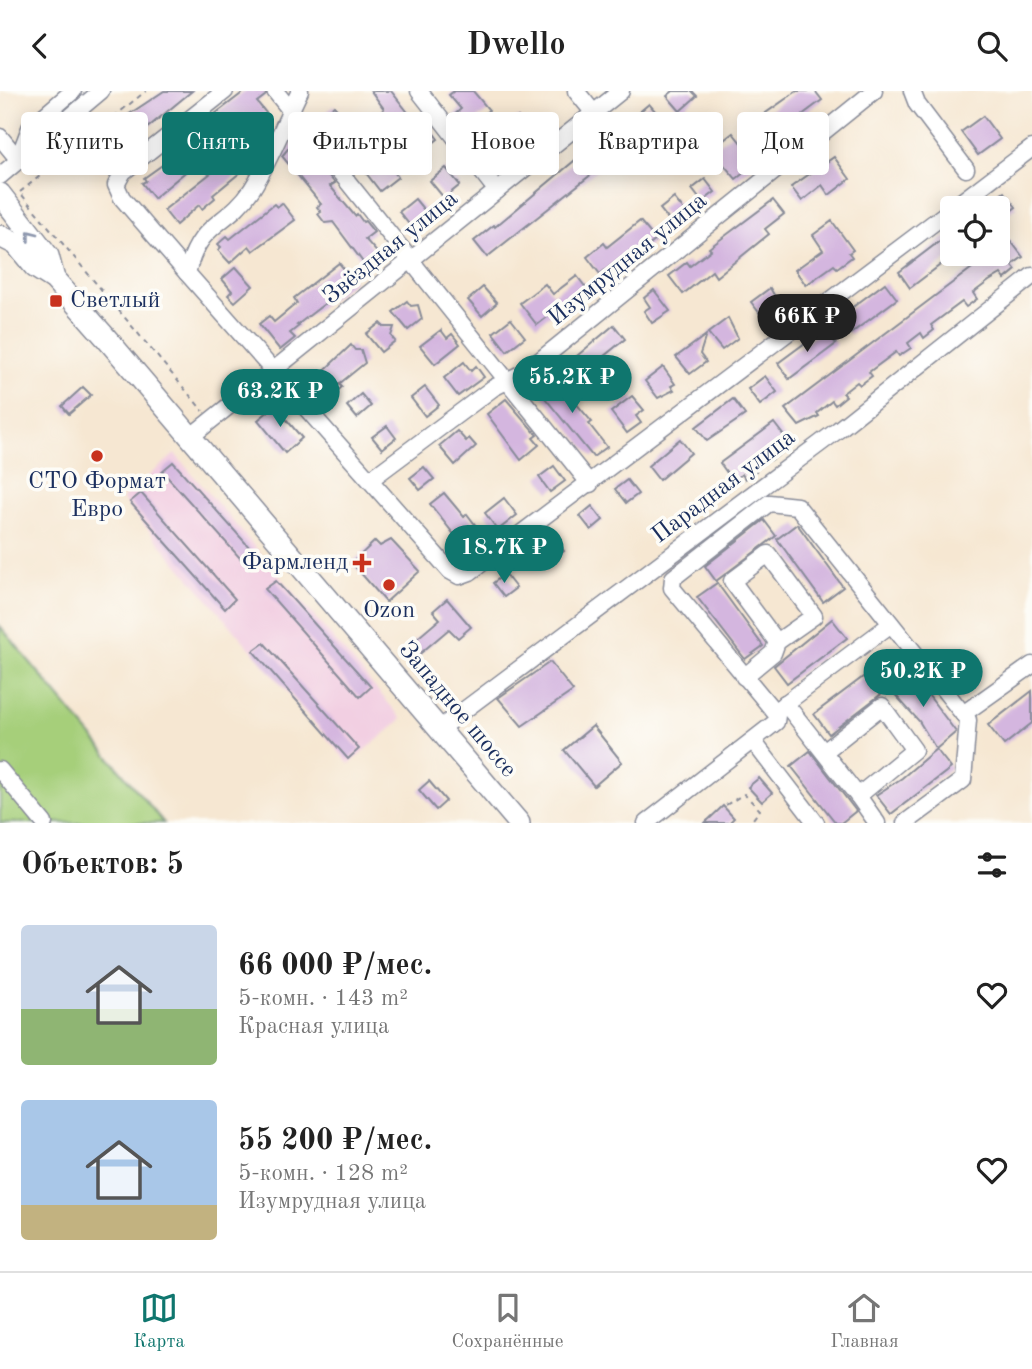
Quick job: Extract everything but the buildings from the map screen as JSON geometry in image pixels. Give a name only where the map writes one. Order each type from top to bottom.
[{"type":"main road","name":"Западное шоссе","points":[[9,197],[48,257],[54,279]]},
{"type":"main road","name":"Западное шоссе","points":[[8,240],[35,267],[54,279],[519,823]]},
{"type":"street","points":[[18,159],[30,128],[72,91]]},
{"type":"street","points":[[2,174],[101,91]]},
{"type":"street","points":[[225,91],[123,172],[116,185],[122,198],[450,571],[459,576],[470,572],[590,484],[940,218]]},
{"type":"street","points":[[275,91],[590,484]]},
{"type":"street","points":[[187,273],[192,252],[202,236],[251,190],[300,91]]},
{"type":"street","points":[[419,91],[497,191]]},
{"type":"street","points":[[576,91],[593,112]]},
{"type":"street","name":"Звёздная улица","points":[[593,112],[621,91]]},
{"type":"street","name":"Изумрудная улица","points":[[371,479],[493,388],[528,370],[873,91]]},
{"type":"street","points":[[912,91],[917,104],[966,169]]},
{"type":"street","name":"Звёздная улица","points":[[189,438],[412,261],[573,128]]},
{"type":"street","points":[[0,137],[18,159]]},
{"type":"street","points":[[969,196],[1032,148]]},
{"type":"street","name":"Западное шоссе","points":[[0,225],[8,240]]},
{"type":"street","name":"Парадная улица","points":[[439,729],[838,429],[1032,276]]},
{"type":"street","points":[[877,823],[824,753],[780,708],[744,677],[672,588],[673,578],[769,503],[797,506],[968,720],[963,780],[905,823]]},
{"type":"street","points":[[744,677],[773,653],[777,642],[814,616],[768,554],[732,581],[777,642]]},
{"type":"street","points":[[646,823],[776,722],[780,708],[891,624]]},
{"type":"street","points":[[963,714],[1032,665]]},
{"type":"street","points":[[824,753],[882,706],[914,750],[858,796]]},
{"type":"street","points":[[753,741],[816,823]]},
{"type":"street","points":[[0,770],[44,823]]},
{"type":"path","points":[[9,197],[146,91]]},
{"type":"path","points":[[2,174],[9,197],[212,421]]},
{"type":"path","points":[[726,805],[744,794],[760,810],[750,823]]},
{"type":"shaded area","points":[[175,454],[402,719],[349,764],[122,499]]},
{"type":"green space","points":[[0,626],[164,823],[0,823]]},
{"type":"place","name":"Светлый","points":[[56,301]]},
{"type":"place","name":"СТО Формат Евро","points":[[97,456]]},
{"type":"place","name":"Фармленд","points":[[362,563]]},
{"type":"place","name":"Ozon","points":[[389,585]]}]
